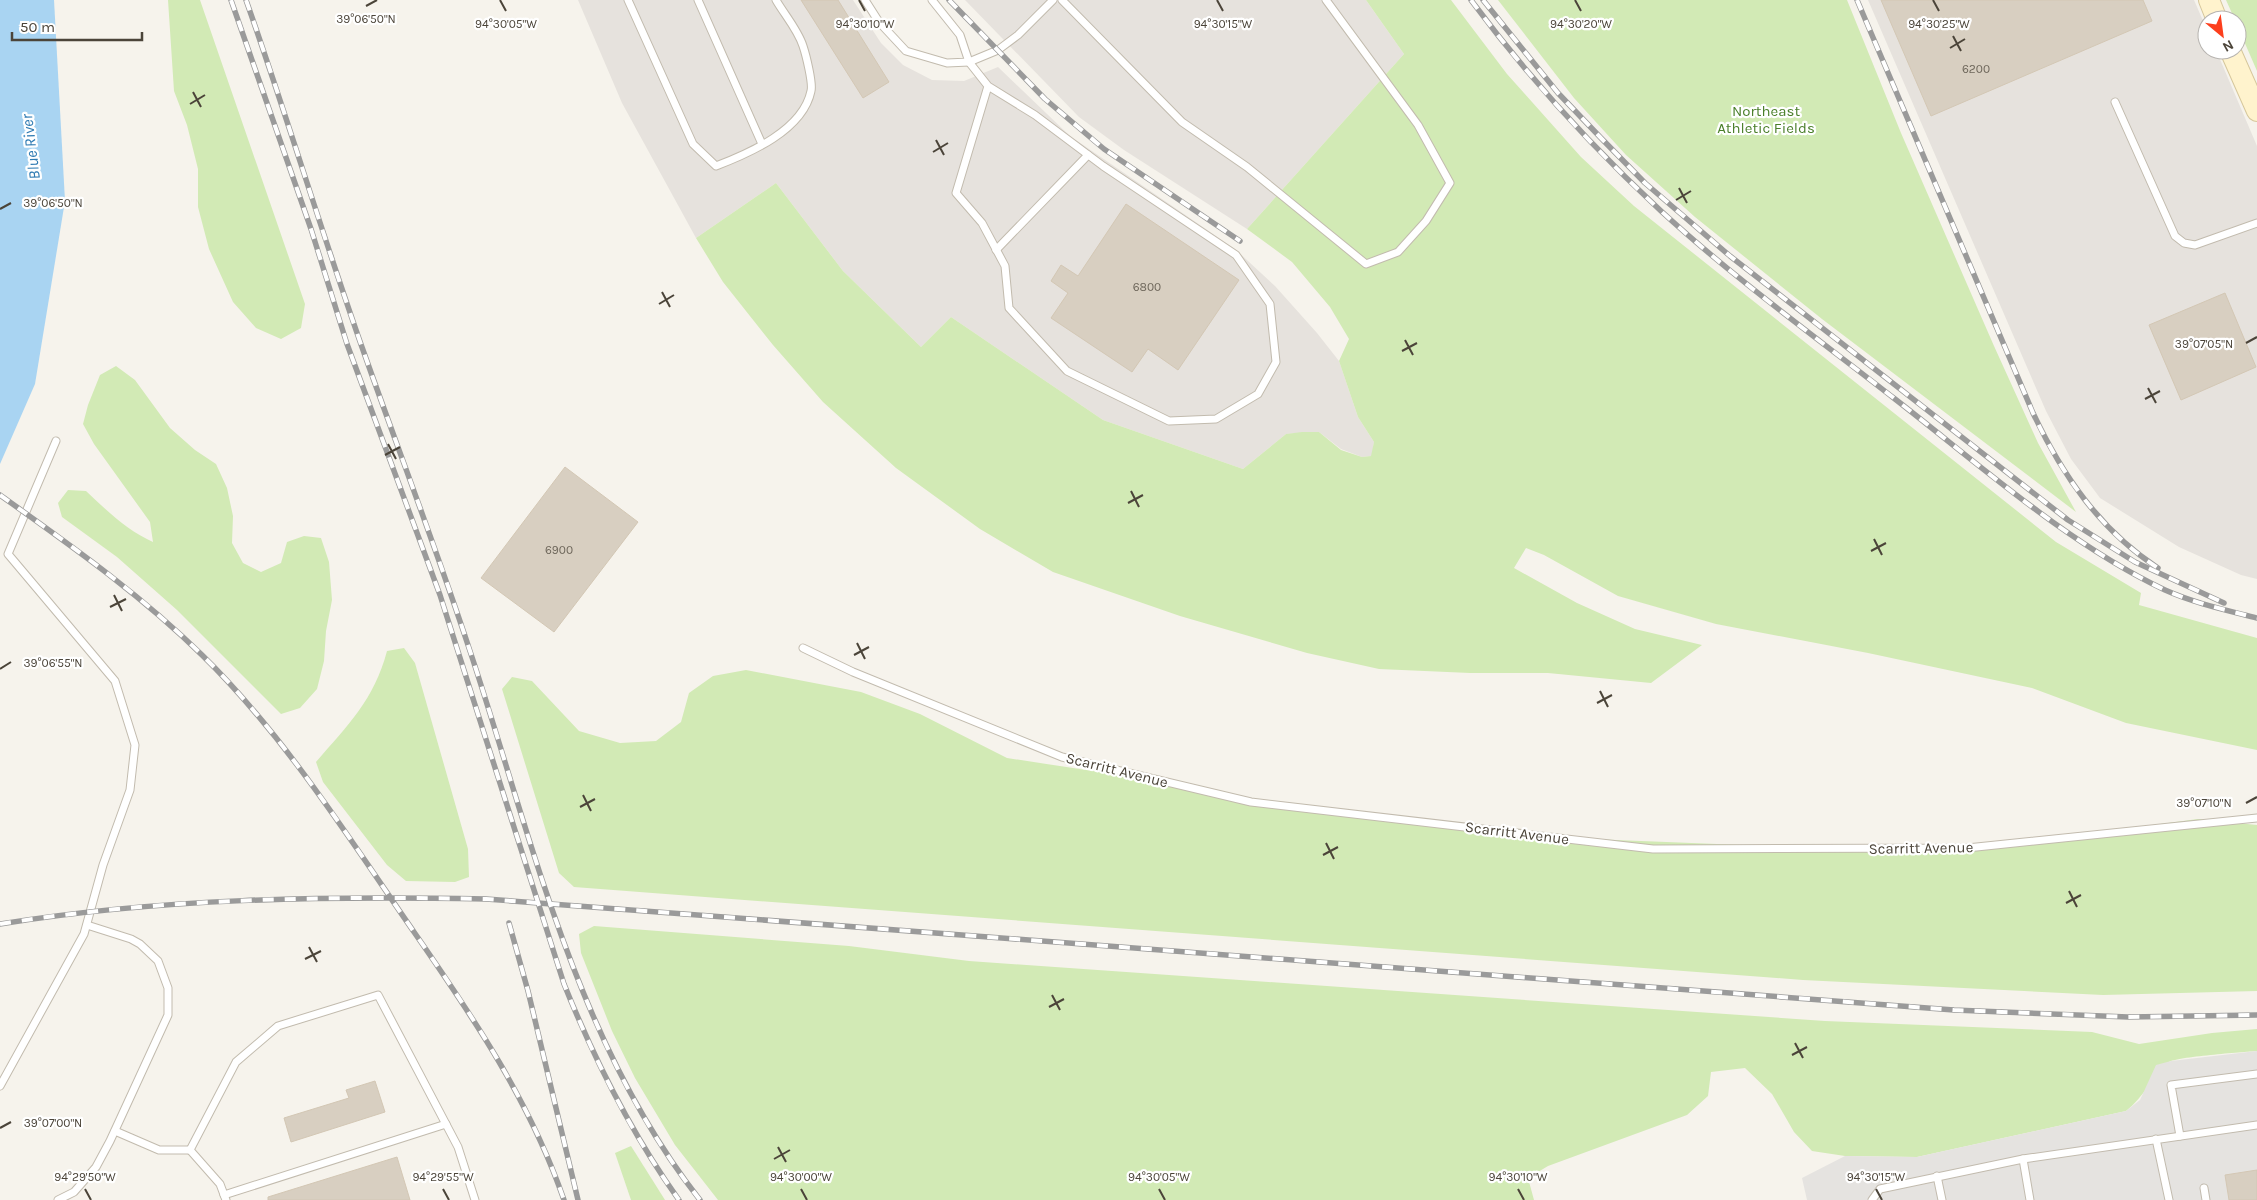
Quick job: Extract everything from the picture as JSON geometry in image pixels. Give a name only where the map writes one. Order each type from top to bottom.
[{"type":"main road","points":[[2234,60],[2257,110]]},
{"type":"lane","points":[[628,0],[693,144],[716,166],[746,155],[779,134],[805,111],[812,89],[802,45],[776,0]]},
{"type":"lane","points":[[698,0],[762,144]]},
{"type":"lane","points":[[865,0],[879,22],[906,51],[947,64],[969,62],[998,50],[1018,36],[1053,0]]},
{"type":"lane","points":[[932,0],[960,35],[969,62],[988,86],[1035,115],[1088,155],[1236,255],[1270,304],[1276,362],[1258,394],[1216,419],[1169,421],[1067,371],[1009,308],[1004,266],[982,224],[956,193],[988,86]]},
{"type":"lane","points":[[1062,0],[1182,122],[1247,167],[1366,264],[1398,252],[1426,221],[1450,183],[1418,125],[1326,0]]},
{"type":"lane","points":[[2115,102],[2175,236],[2184,243],[2196,245],[2257,223]]},
{"type":"lane","points":[[996,250],[1088,155]]},
{"type":"lane","points":[[0,1086],[84,934],[103,865],[130,790],[135,745],[114,681],[8,554],[56,440]]},
{"type":"lane","name":"Scarritt Avenue","points":[[803,648],[853,672],[1062,757],[1252,802],[1369,816],[1653,849],[1967,848],[2257,818]]},
{"type":"lane","points":[[60,1199],[74,1192],[91,1172],[114,1131],[168,1015],[168,988],[158,962],[140,944],[131,939],[87,925]]},
{"type":"lane","points":[[190,1150],[236,1062],[278,1026],[378,994],[458,1147],[475,1200]]},
{"type":"lane","points":[[2180,1136],[2171,1085],[2257,1074]]},
{"type":"lane","points":[[114,1131],[159,1150],[190,1150],[220,1184],[225,1197],[446,1124]]},
{"type":"lane","points":[[1872,1200],[1880,1189],[2022,1158],[2257,1124]]},
{"type":"lane","points":[[2156,1139],[2169,1200]]},
{"type":"lane","points":[[2022,1158],[2030,1200]]},
{"type":"lane","points":[[1937,1176],[1942,1200]]},
{"type":"lane","points":[[2204,1188],[2206,1200]]},
{"type":"shaded area","points":[[578,0],[853,0],[881,43],[903,65],[932,80],[964,81],[998,67],[1070,136],[1235,249],[1275,286],[1339,361],[1358,417],[1374,442],[1372,456],[1362,457],[1341,449],[1319,432],[1286,434],[1243,469],[1103,420],[951,317],[921,347],[843,271],[776,183],[696,238],[622,103]]},
{"type":"shaded area","points":[[965,0],[1366,0],[1404,54],[1247,229],[1124,150],[1079,117]]},
{"type":"shaded area","points":[[1868,0],[2194,0],[2198,10],[2197,60],[2220,60],[2257,146],[2257,579],[2241,575],[2179,547],[2100,498],[2071,459],[2046,411]]},
{"type":"shaded area","points":[[2257,1051],[2257,1200],[1807,1200],[1802,1178],[1845,1156],[1917,1157],[2126,1111],[2140,1100],[2156,1065],[2171,1061]]},
{"type":"green space","points":[[168,0],[200,0],[305,304],[301,328],[281,339],[256,328],[233,302],[209,249],[198,207],[198,169],[187,125],[174,91]]},
{"type":"green space","points":[[1366,0],[1451,0],[1507,74],[1581,157],[1634,206],[2056,542],[2141,593],[2139,605],[2257,638],[2257,750],[2126,723],[2032,688],[1868,653],[1716,624],[1618,596],[1544,555],[1526,548],[1514,568],[1577,603],[1635,629],[1702,645],[1651,683],[1548,673],[1470,673],[1379,669],[1307,653],[1180,616],[1053,572],[980,529],[896,468],[823,402],[773,345],[723,282],[696,238],[776,183],[843,271],[921,347],[951,317],[1103,420],[1243,469],[1286,434],[1302,432],[1319,432],[1341,450],[1362,457],[1371,456],[1374,442],[1358,417],[1339,361],[1349,339],[1330,307],[1292,262],[1247,229],[1404,54]]},
{"type":"green space","name":"Northeast Athletic Fields","points":[[1498,0],[1847,0],[1901,133],[1994,346],[2038,443],[2076,512],[1822,319],[1695,217],[1626,155],[1574,98]]},
{"type":"green space","points":[[2226,0],[2257,0],[2257,71],[2247,48],[2247,10],[2230,10]]},
{"type":"green space","points":[[116,366],[135,380],[170,428],[195,450],[216,464],[227,488],[233,516],[232,543],[243,563],[261,572],[281,563],[287,542],[304,536],[321,538],[329,562],[332,600],[326,631],[324,661],[317,689],[300,708],[281,714],[177,610],[117,557],[62,517],[58,503],[68,490],[86,491],[126,526],[153,542],[150,522],[94,444],[83,424],[88,405],[100,375]]},
{"type":"green space","points":[[404,648],[415,663],[468,849],[469,877],[455,882],[406,881],[387,865],[323,782],[316,762],[359,711],[375,684],[387,651]]},
{"type":"green space","points":[[746,670],[861,692],[920,714],[1007,758],[1106,773],[1274,806],[1540,837],[1915,852],[2085,834],[2198,819],[2257,825],[2257,991],[2103,995],[1803,980],[574,887],[559,873],[502,689],[512,677],[532,681],[579,731],[620,743],[656,741],[681,722],[689,693],[713,676]]},
{"type":"green space","points":[[594,926],[849,946],[969,961],[1825,1021],[2092,1032],[2139,1044],[2212,1033],[2257,1029],[2257,1051],[2196,1057],[2169,1062],[2138,1100],[2126,1111],[1917,1157],[1845,1156],[1812,1151],[1794,1132],[1772,1094],[1745,1068],[1711,1072],[1708,1096],[1687,1115],[1548,1166],[1528,1178],[1534,1200],[718,1200],[675,1145],[635,1078],[612,1031],[581,953],[579,934]]},
{"type":"green space","points":[[631,1146],[665,1200],[631,1200],[615,1153]]},
{"type":"water","name":"Blue River","points":[[0,0],[54,0],[65,201],[35,384],[0,464]]},
{"type":"building","points":[[801,0],[838,0],[889,82],[863,98]]},
{"type":"building","points":[[1881,0],[2143,0],[2152,21],[1931,116]]},
{"type":"building","points":[[1126,204],[1239,280],[1178,370],[1148,349],[1132,372],[1051,318],[1068,293],[1051,281],[1061,265],[1078,276]]},
{"type":"building","points":[[2225,293],[2256,367],[2181,400],[2149,325]]},
{"type":"building","points":[[565,467],[638,522],[554,632],[481,578]]},
{"type":"building","points":[[375,1081],[385,1112],[291,1142],[284,1118],[349,1098],[346,1090]]},
{"type":"building","points":[[397,1157],[410,1200],[268,1200],[268,1197]]},
{"type":"building","points":[[2257,1170],[2257,1200],[2229,1200],[2225,1175]]},
{"type":"railway","points":[[231,0],[311,229],[347,344],[440,595],[564,984],[588,1041],[615,1096],[645,1149],[679,1200]]},
{"type":"railway","points":[[246,0],[363,350],[456,611],[561,935],[589,1005],[620,1073],[657,1138],[700,1200]]},
{"type":"railway","points":[[949,0],[1045,99],[1104,149],[1240,241]]},
{"type":"railway","points":[[1471,0],[1538,84],[1610,162],[1689,236],[1776,308],[2026,502],[2094,550],[2129,571],[2176,595],[2257,618]]},
{"type":"railway","points":[[1483,0],[1558,93],[1600,137],[1645,183],[1730,256],[2068,520],[2135,562],[2224,603]]},
{"type":"railway","points":[[1857,0],[2044,436],[2070,479],[2101,519],[2137,553],[2158,568]]},
{"type":"railway","points":[[0,495],[104,571],[154,611],[202,655],[261,719],[340,824],[478,1028],[535,1128],[564,1200]]},
{"type":"railway","points":[[0,924],[60,915],[182,904],[303,899],[486,899],[1954,1010],[2128,1017],[2257,1015]]},
{"type":"railway","points":[[509,923],[528,991],[578,1200]]}]
